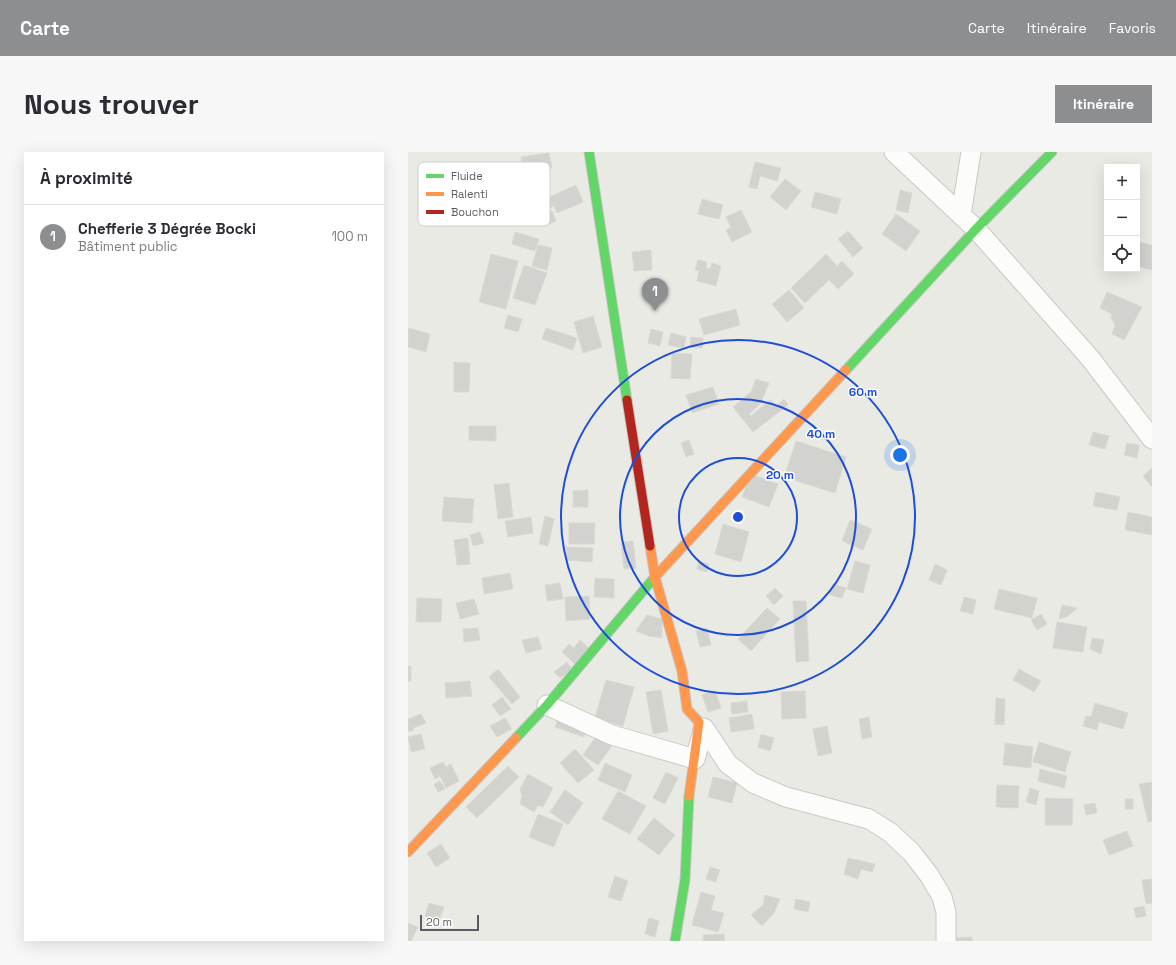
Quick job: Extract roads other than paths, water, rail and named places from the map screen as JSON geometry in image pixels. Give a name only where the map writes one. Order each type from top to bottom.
[{"type":"street","points":[[589,152],[655,577],[682,671],[687,709],[699,722],[688,808],[685,880],[675,941]]},
{"type":"street","points":[[894,152],[976,229],[1090,358],[1152,439]]},
{"type":"street","points":[[961,214],[971,152]]},
{"type":"street","points":[[408,852],[547,705],[655,577],[976,229],[1052,152]]},
{"type":"street","points":[[547,705],[612,735],[695,759]]},
{"type":"street","points":[[695,759],[704,728],[728,764],[753,783],[786,797],[869,819],[892,833],[912,853],[929,875],[942,897],[946,912],[946,941]]},
{"type":"place","name":"Chefferie 3 Dégrée Bocki","points":[[655,311]]}]
